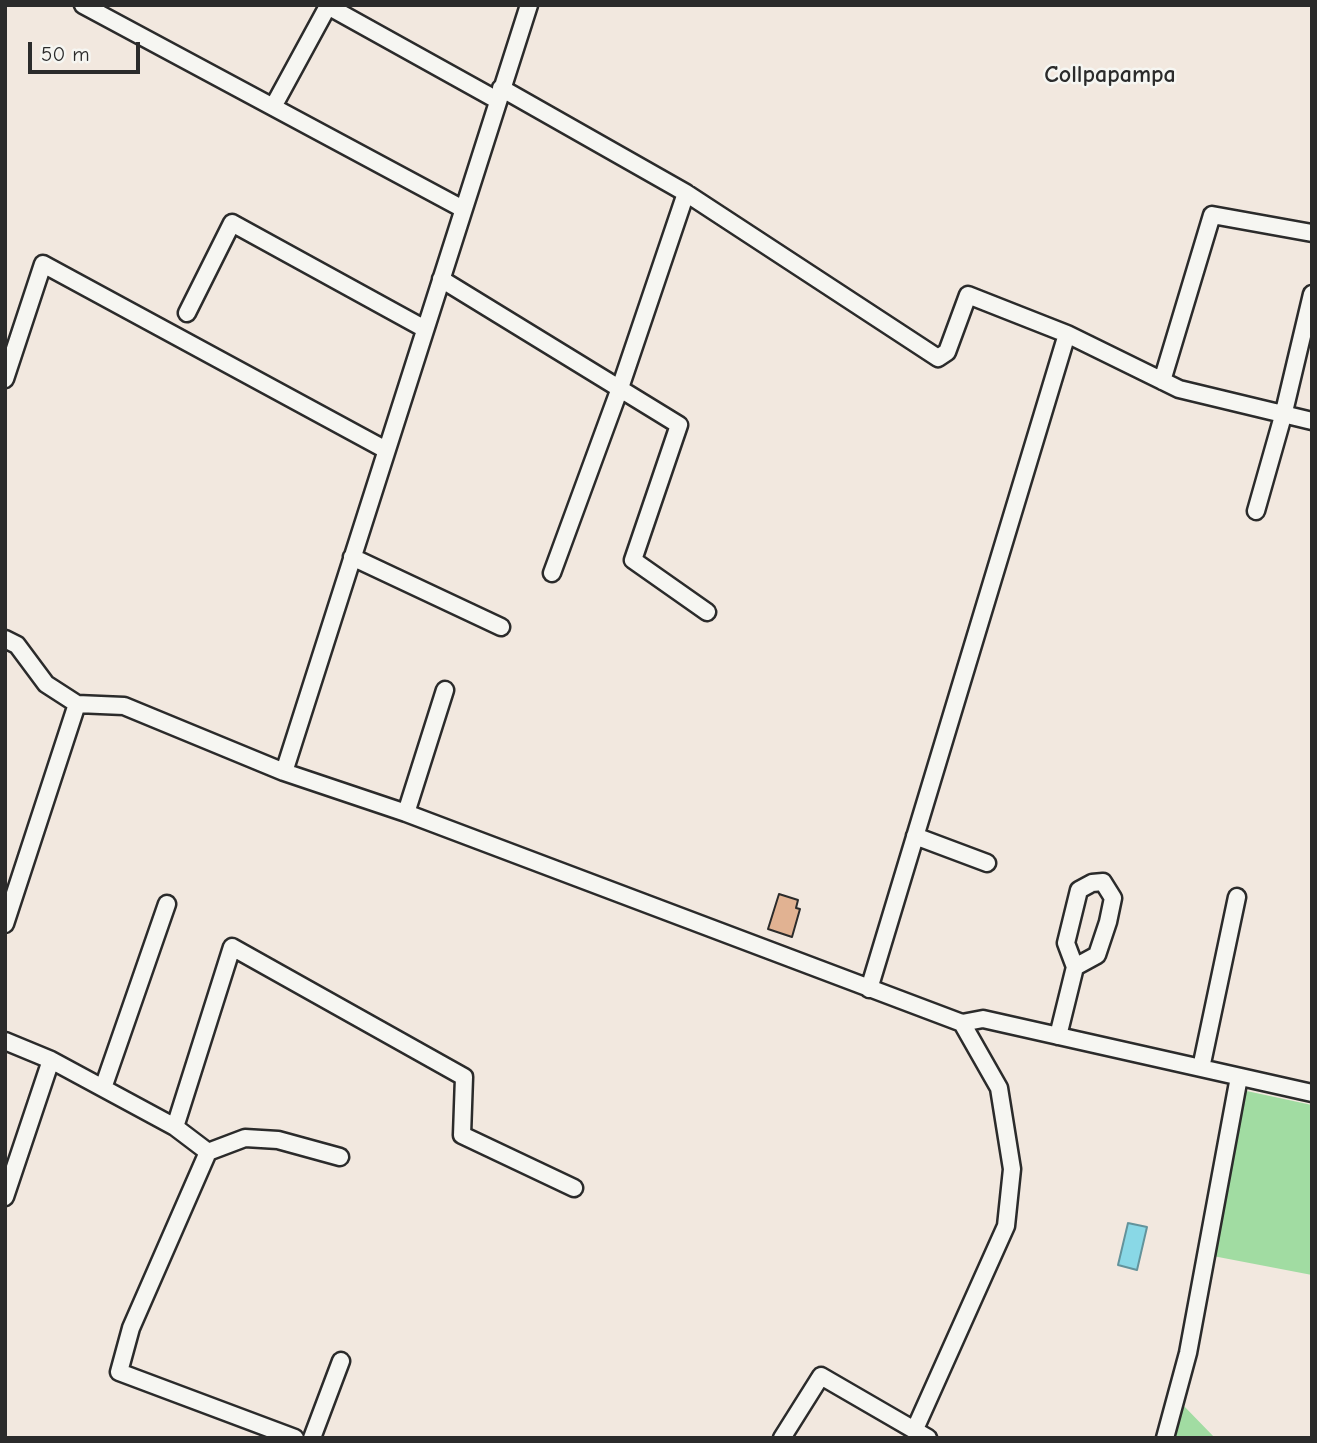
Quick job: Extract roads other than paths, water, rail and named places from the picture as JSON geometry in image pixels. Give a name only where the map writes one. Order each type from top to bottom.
[{"type":"street","points":[[83,5],[463,209]]},
{"type":"street","points":[[284,772],[529,5]]},
{"type":"street","points":[[273,107],[327,6],[686,193],[938,358],[947,352],[968,295],[1067,334],[1179,389],[1312,421]]},
{"type":"street","points":[[552,573],[620,388],[686,193]]},
{"type":"street","points":[[1162,381],[1212,215],[1312,233]]},
{"type":"street","points":[[187,313],[232,223],[425,329]]},
{"type":"street","points":[[5,379],[43,264],[386,450]]},
{"type":"street","points":[[441,278],[679,425],[633,561],[708,612]]},
{"type":"street","points":[[1256,512],[1283,416],[1312,294]]},
{"type":"street","points":[[869,989],[1067,334]]},
{"type":"street","points":[[352,557],[501,627]]},
{"type":"street","points":[[5,639],[17,645],[46,684],[77,705],[124,706],[284,772],[405,813],[962,1023],[983,1020],[1312,1093]]},
{"type":"street","points":[[405,813],[445,690]]},
{"type":"street","points":[[5,924],[77,705]]},
{"type":"street","points":[[915,836],[987,863]]},
{"type":"street","points":[[1058,1036],[1075,967],[1066,943],[1079,890],[1092,883],[1102,882],[1113,898],[1108,922],[1097,955],[1075,967]]},
{"type":"street","points":[[1201,1068],[1237,897]]},
{"type":"street","points":[[103,1088],[167,904]]},
{"type":"street","points":[[175,1127],[232,947],[464,1077],[462,1135],[574,1188]]},
{"type":"street","points":[[782,1438],[821,1376],[922,1433],[1006,1226],[1012,1168],[999,1088],[962,1023]]},
{"type":"street","points":[[5,1041],[51,1060],[175,1127],[208,1152]]},
{"type":"street","points":[[5,1197],[51,1060]]},
{"type":"street","points":[[1165,1438],[1188,1353],[1239,1077]]},
{"type":"street","points":[[295,1438],[119,1372],[131,1328],[208,1152],[245,1138],[278,1140],[340,1157]]},
{"type":"street","points":[[312,1438],[341,1361]]},
{"type":"water","points":[[1128,1223],[1147,1227],[1137,1270],[1118,1265]]},
{"type":"district","name":"Collpapampa","points":[[1110,75]]}]
